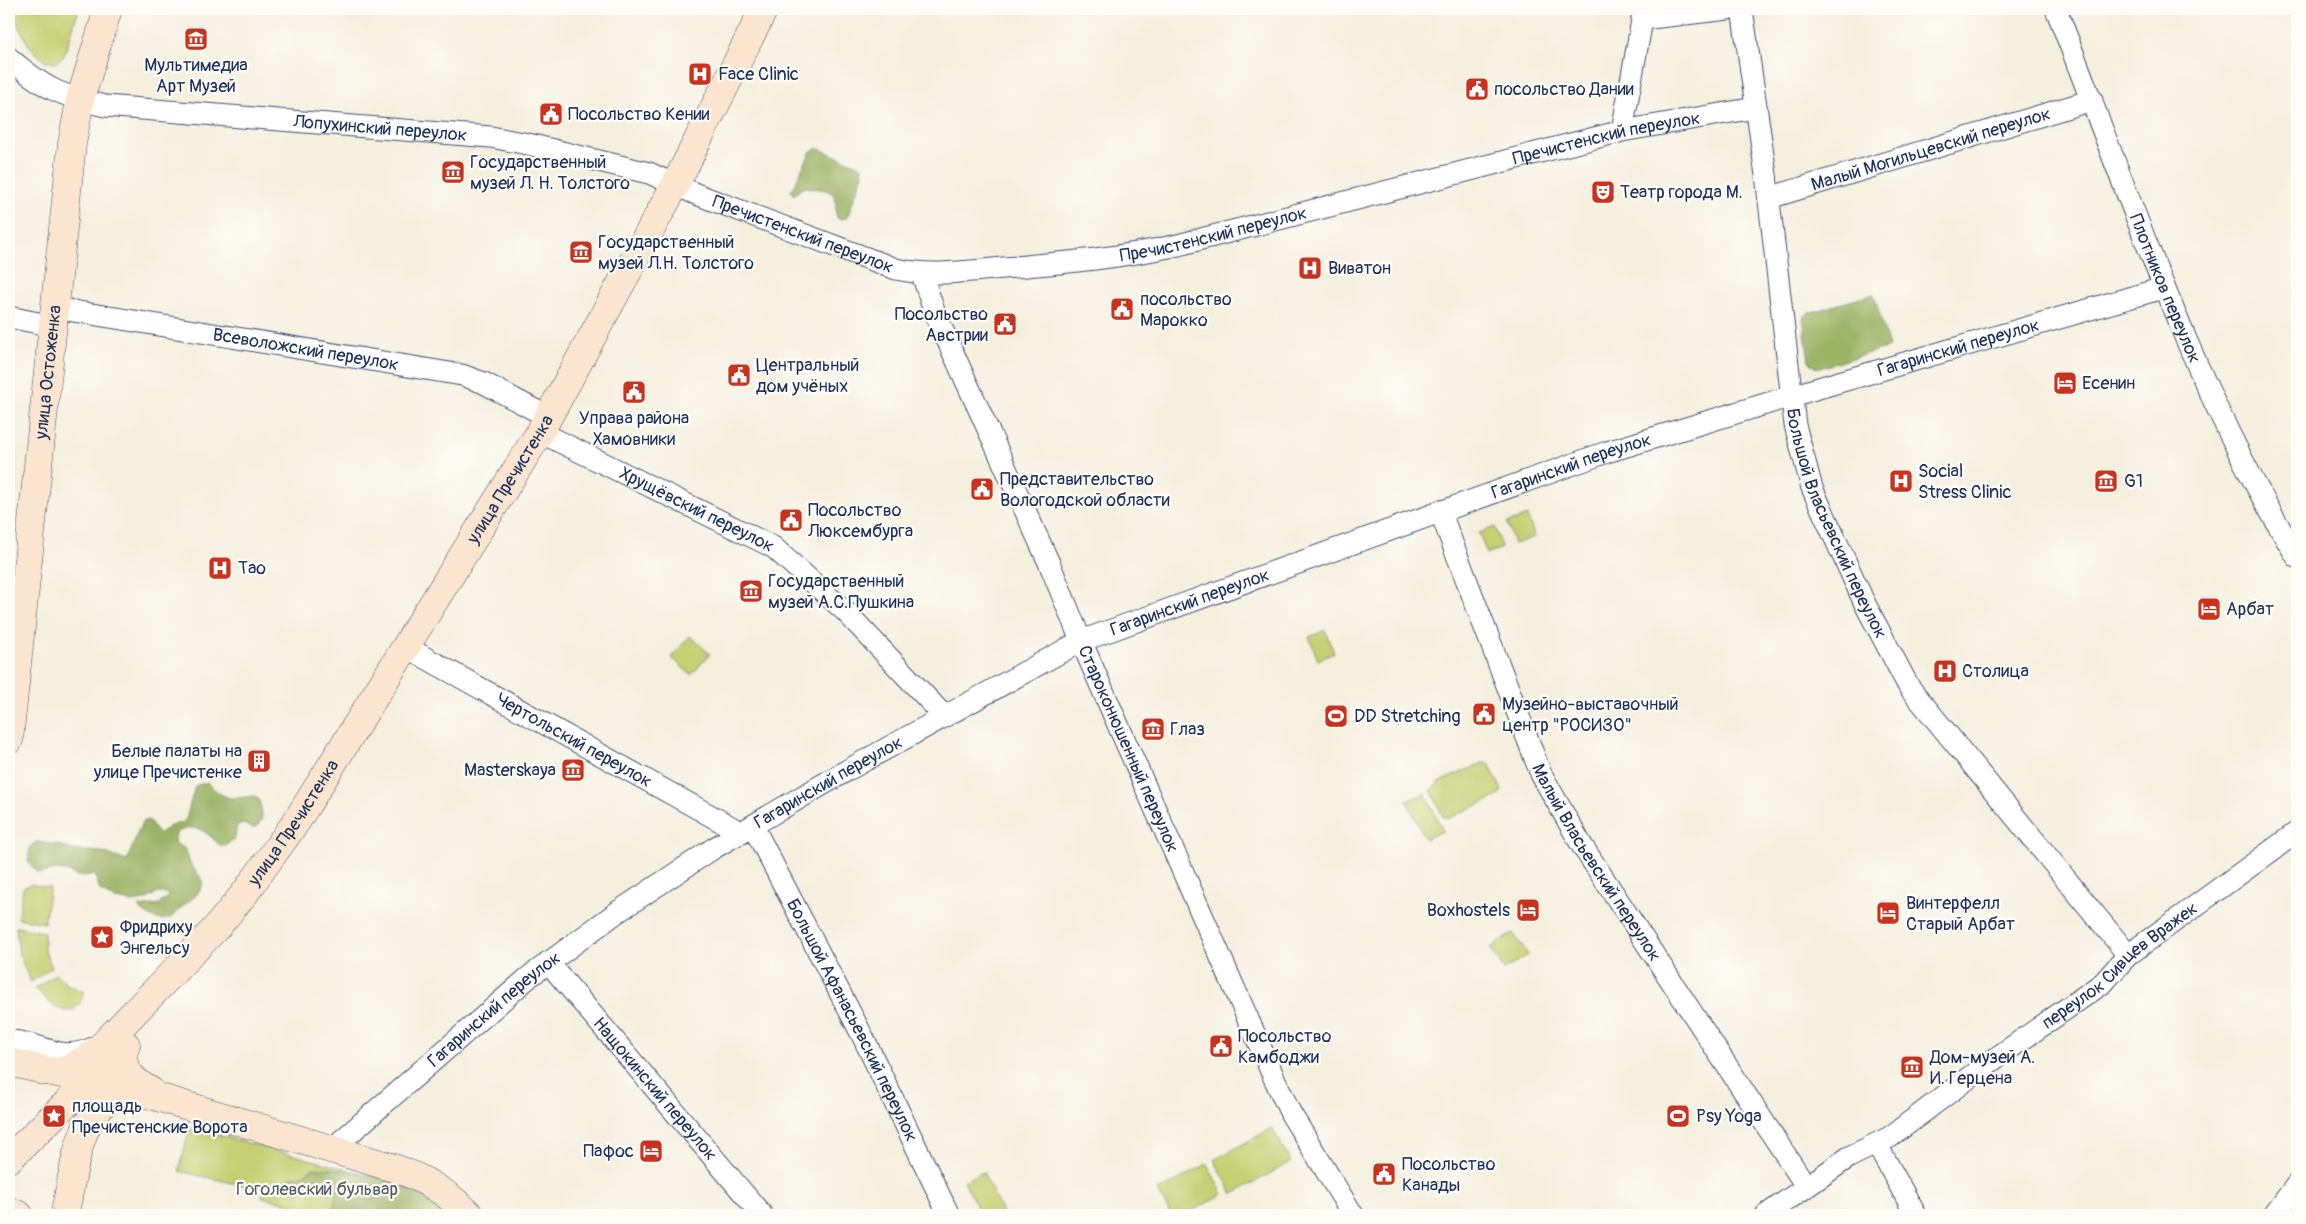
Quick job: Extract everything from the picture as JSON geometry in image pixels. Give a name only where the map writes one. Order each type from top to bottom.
[{"type":"main road","name":"улица Остоженка","points":[[9,740],[14,630],[54,317],[72,144],[80,100],[108,9]]},
{"type":"main road","name":"улица Пречистенка","points":[[91,1081],[118,1042],[177,988],[216,928],[245,893],[296,822],[406,647],[544,425],[675,184],[764,9]]},
{"type":"main road","name":"улица Пречистенка","points":[[43,1071],[58,1072],[76,1066],[118,1042]]},
{"type":"main road","points":[[118,1042],[129,1074],[142,1087],[162,1098]]},
{"type":"main road","points":[[9,1062],[162,1098],[411,1173],[440,1190],[470,1215]]},
{"type":"main road","points":[[9,1159],[91,1081]]},
{"type":"main road","points":[[67,1215],[66,1207],[86,1126],[93,1114],[104,1103],[126,1091],[133,1090]]},
{"type":"main road","points":[[9,1211],[19,1215]]},
{"type":"street","points":[[1622,131],[1643,14],[1728,9]]},
{"type":"street","name":"Большой Власьевский переулок","points":[[1742,9],[1769,198],[1795,425],[1812,488],[1899,672],[1936,721],[1992,786],[2128,955]]},
{"type":"street","name":"Плотников переулок","points":[[2056,9],[2163,288],[2252,475],[2297,557]]},
{"type":"street","name":"Лопухинский переулок","points":[[9,58],[40,84],[58,93],[105,106],[491,137],[631,168],[675,184]]},
{"type":"street","name":"Малый Могильцевский переулок","points":[[1769,198],[2092,100]]},
{"type":"street","name":"Пречистенский переулок","points":[[675,184],[896,269],[922,274],[1074,262],[1143,252],[1622,131],[1755,108]]},
{"type":"street","name":"Староконюшенный переулок","points":[[922,274],[934,311],[1050,565],[1081,641],[1275,1080],[1296,1122],[1353,1215]]},
{"type":"street","name":"Гагаринский переулок","points":[[332,1150],[548,962],[650,890],[748,829],[943,715],[1081,641],[1607,452],[1791,396],[2163,288]]},
{"type":"street","name":"Всеволожский переулок","points":[[9,317],[54,317],[467,376],[544,425]]},
{"type":"street","name":"Хрущёвский переулок","points":[[544,425],[773,547],[846,612],[943,715]]},
{"type":"street","name":"Малый Власьевский переулок","points":[[1440,511],[1527,740],[1548,790],[1581,844],[1806,1186]]},
{"type":"street","name":"Чертольский переулок","points":[[406,647],[748,829]]},
{"type":"street","name":"Большой Афанасьевский переулок","points":[[748,829],[863,1037],[949,1215]]},
{"type":"street","name":"переулок Сивцев Вражек","points":[[1766,1215],[1849,1156],[1877,1145],[2103,983],[2128,955],[2297,832]]},
{"type":"street","name":"Нащокинский переулок","points":[[548,962],[762,1215]]},
{"type":"street","points":[[9,1041],[65,1054],[84,1052],[118,1042]]},
{"type":"street","points":[[1877,1145],[1916,1215]]},
{"type":"street","points":[[2274,1215],[2297,1184]]},
{"type":"green space","points":[[10,9],[79,9],[64,56],[55,63],[45,62],[29,46]]},
{"type":"green space","points":[[817,148],[862,167],[863,174],[847,218],[838,219],[835,197],[828,191],[808,187],[802,188],[794,195],[791,191],[811,151]]},
{"type":"green space","points":[[1874,294],[1889,347],[1820,368],[1814,367],[1809,362],[1803,318],[1808,313]]},
{"type":"green space","points":[[1527,516],[1535,537],[1514,544],[1507,523]]},
{"type":"green space","points":[[1495,527],[1502,548],[1487,554],[1479,533]]},
{"type":"green space","points":[[1325,630],[1334,653],[1318,660],[1309,637]]},
{"type":"green space","points":[[690,636],[710,654],[691,675],[671,657]]},
{"type":"green space","points":[[1483,763],[1489,764],[1502,791],[1498,796],[1449,818],[1443,817],[1431,790],[1439,782]]},
{"type":"green space","points":[[207,782],[223,796],[239,798],[254,796],[258,798],[262,810],[262,818],[254,828],[242,824],[237,825],[235,838],[225,846],[221,846],[206,833],[196,828],[176,833],[174,844],[187,852],[191,865],[203,882],[201,889],[196,895],[169,919],[155,918],[139,907],[159,904],[168,897],[167,893],[158,893],[145,900],[132,902],[115,899],[100,891],[95,875],[77,876],[66,871],[57,870],[41,873],[37,872],[28,862],[30,847],[36,842],[59,845],[73,850],[102,852],[127,861],[142,822],[149,820],[158,834],[175,823],[182,823],[186,819],[195,786]]},
{"type":"green space","points":[[1425,793],[1443,831],[1425,839],[1407,801]]},
{"type":"green space","points":[[31,884],[50,888],[44,923],[18,918],[23,888]]},
{"type":"green space","points":[[16,927],[44,932],[44,949],[52,967],[31,982],[19,955]]},
{"type":"green space","points":[[1513,933],[1528,955],[1504,970],[1490,948]]},
{"type":"green space","points":[[56,974],[67,984],[84,992],[80,1003],[75,1009],[69,1011],[62,1010],[48,1001],[35,988]]},
{"type":"green space","name":"Гоголевский бульвар","points":[[192,1128],[391,1181],[432,1201],[449,1215],[294,1215],[296,1205],[262,1197],[263,1190],[179,1171],[189,1130]]},
{"type":"green space","points":[[1272,1128],[1291,1162],[1233,1194],[1214,1160]]},
{"type":"green space","points":[[1207,1164],[1223,1194],[1185,1215],[1171,1215],[1158,1191]]},
{"type":"green space","points":[[314,1168],[343,1170],[390,1181],[418,1194],[432,1203],[444,1215],[332,1215],[337,1191],[311,1185],[297,1193],[288,1185],[289,1177],[302,1175]]},
{"type":"green space","points":[[983,1172],[1003,1214],[981,1215],[964,1181]]},
{"type":"place","name":"Мультимедиа Арт Музей","points":[[196,39]]},
{"type":"place","name":"Face Clinic","points":[[700,74]]},
{"type":"place","name":"посольство Дании","points":[[1477,89]]},
{"type":"place","name":"Посольство Кении","points":[[551,114]]},
{"type":"place","name":"Государственный музей Л. Н. Толстого","points":[[453,172]]},
{"type":"place","name":"Театр города М.","points":[[1603,192]]},
{"type":"place","name":"Государственный музей Л.Н. Толстого","points":[[581,252]]},
{"type":"place","name":"Виватон","points":[[1310,268]]},
{"type":"place","name":"посольство Марокко","points":[[1122,309]]},
{"type":"place","name":"Посольство Австрии","points":[[1005,324]]},
{"type":"place","name":"Центральный дом учёных","points":[[739,375]]},
{"type":"place","name":"Есенин","points":[[2065,383]]},
{"type":"place","name":"Управа района Хамовники","points":[[634,392]]},
{"type":"place","name":"Social Stress Clinic","points":[[1901,481]]},
{"type":"place","name":"G1","points":[[2106,481]]},
{"type":"place","name":"Представительство Вологодской области","points":[[982,489]]},
{"type":"place","name":"Посольство Люксембурга","points":[[791,520]]},
{"type":"place","name":"Тао","points":[[220,568]]},
{"type":"place","name":"Государственный музей А.С.Пушкина","points":[[751,591]]},
{"type":"place","name":"Арбат","points":[[2209,609]]},
{"type":"place","name":"Столица","points":[[1945,671]]},
{"type":"place","name":"Музейно-выставочный центр \"РОСИЗО\"","points":[[1484,714]]},
{"type":"place","name":"DD Stretching","points":[[1336,716]]},
{"type":"place","name":"Глаз","points":[[1153,729]]},
{"type":"place","name":"Белые палаты на улице Пречистенке","points":[[259,761]]},
{"type":"place","name":"Masterskaya","points":[[573,770]]},
{"type":"place","name":"Boxhostels","points":[[1528,910]]},
{"type":"place","name":"Винтерфелл Старый Арбат","points":[[1888,913]]},
{"type":"place","name":"Фридриху Энгельсу","points":[[102,937]]},
{"type":"place","name":"Посольство Камбоджи","points":[[1221,1046]]},
{"type":"place","name":"Дом-музей А. И. Герцена","points":[[1912,1067]]},
{"type":"place","name":"площадь Пречистенские Ворота","points":[[54,1116]]},
{"type":"place","name":"Psy Yoga","points":[[1678,1116]]},
{"type":"place","name":"Пафос","points":[[651,1151]]},
{"type":"place","name":"Посольство Канады","points":[[1384,1174]]}]
